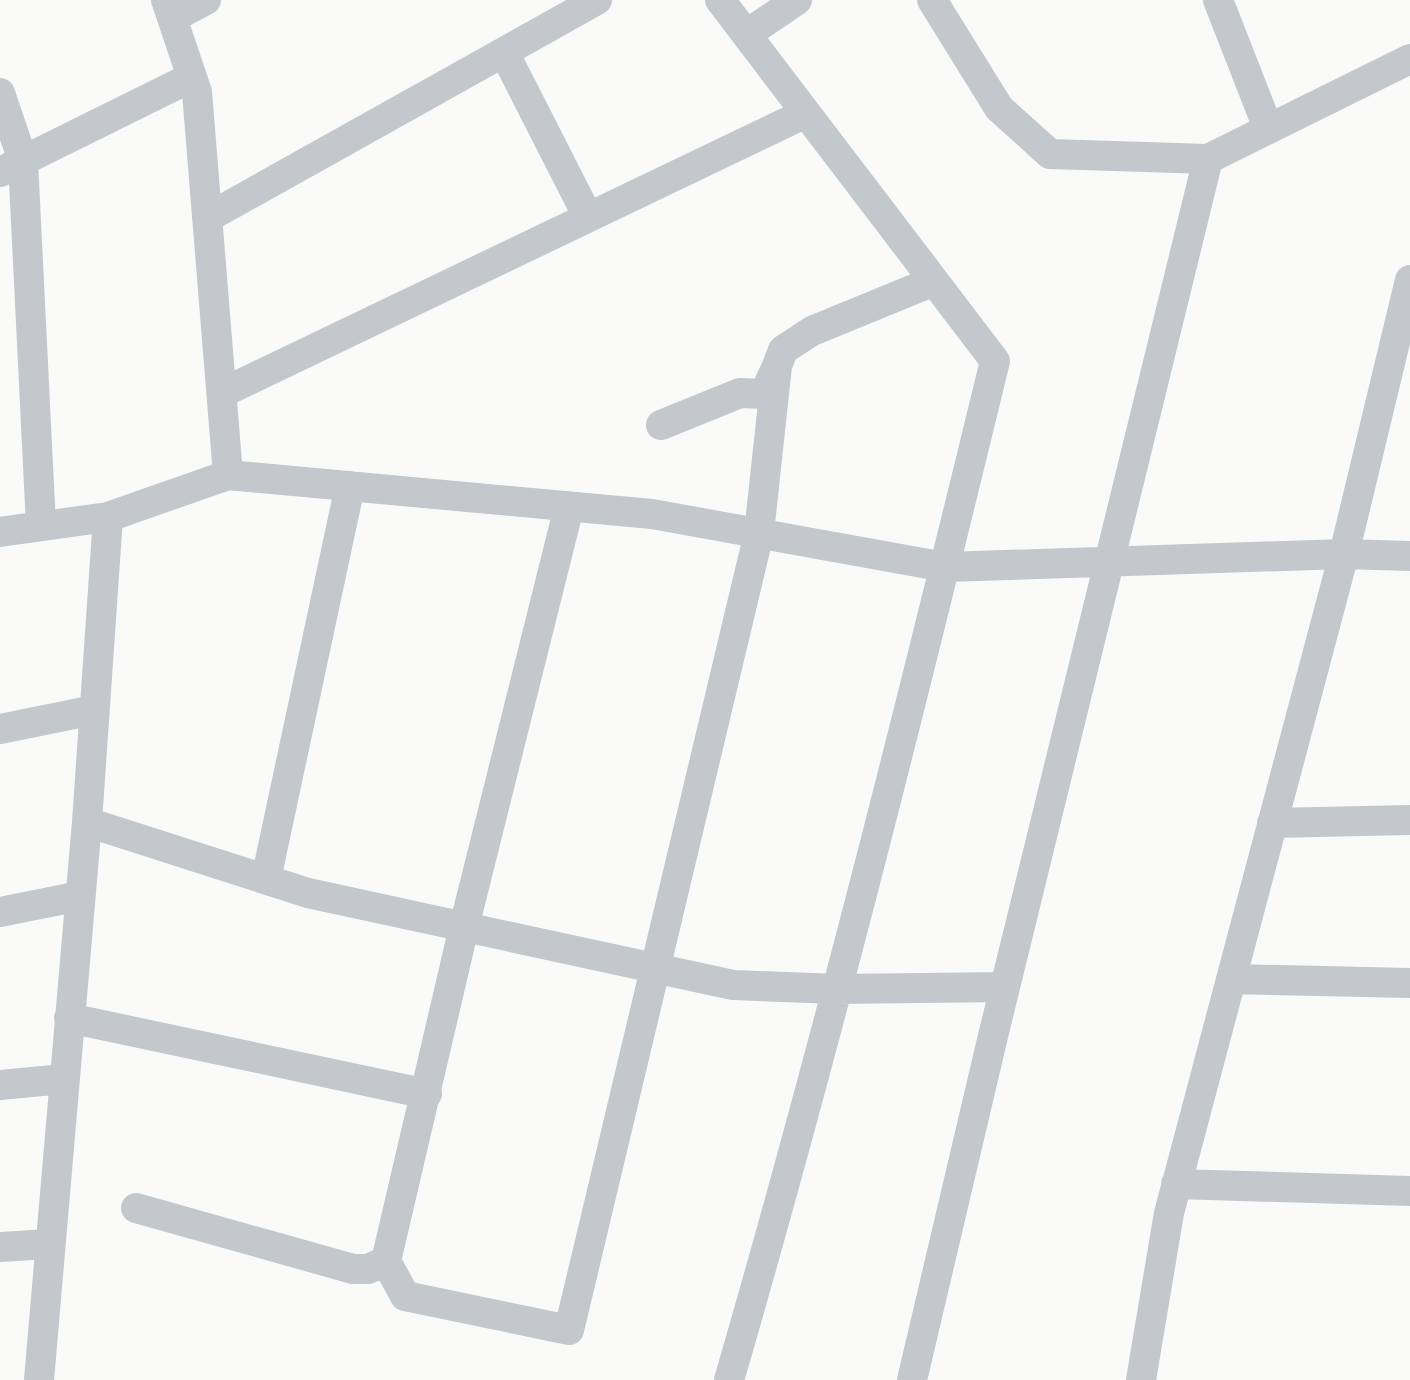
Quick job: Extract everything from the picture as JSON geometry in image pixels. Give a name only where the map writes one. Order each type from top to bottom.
[{"type":"street","points":[[206,0],[169,9],[197,92],[228,475]]},
{"type":"street","points":[[207,218],[597,0]]},
{"type":"street","points":[[720,0],[995,361],[837,989],[784,1191],[729,1380]]},
{"type":"street","points":[[747,34],[797,0]]},
{"type":"street","points":[[932,0],[999,108],[1050,154],[1208,159],[1410,59]]},
{"type":"street","points":[[1218,0],[1268,128]]},
{"type":"street","points":[[504,52],[588,217]]},
{"type":"street","points":[[12,166],[192,76]]},
{"type":"street","points":[[0,93],[12,166],[41,526]]},
{"type":"street","points":[[222,393],[806,112]]},
{"type":"street","points":[[912,1380],[1005,987],[1208,159]]},
{"type":"street","points":[[1141,1380],[1176,1184],[1344,554],[1410,280]]},
{"type":"street","points":[[661,425],[740,393],[764,394],[783,350],[812,331],[934,281]]},
{"type":"street","points":[[569,507],[464,927],[427,1094],[386,1260],[405,1296],[569,1330],[759,533],[777,366]]},
{"type":"street","points":[[0,532],[108,517],[228,475],[652,514],[945,567],[1344,554],[1410,556]]},
{"type":"street","points":[[266,879],[350,486]]},
{"type":"street","points":[[39,1380],[63,1079],[87,822],[108,517]]},
{"type":"street","points":[[0,729],[94,710]]},
{"type":"street","points":[[1272,823],[1410,820]]},
{"type":"street","points":[[87,822],[308,893],[733,985],[837,989],[1005,987]]},
{"type":"street","points":[[0,912],[80,896]]},
{"type":"street","points":[[1231,979],[1410,982]]},
{"type":"street","points":[[69,1018],[427,1094]]},
{"type":"street","points":[[0,1085],[63,1079]]},
{"type":"street","points":[[1176,1184],[1410,1191]]},
{"type":"street","points":[[136,1208],[353,1269],[368,1269],[386,1260]]},
{"type":"street","points":[[0,1247],[49,1244]]}]
